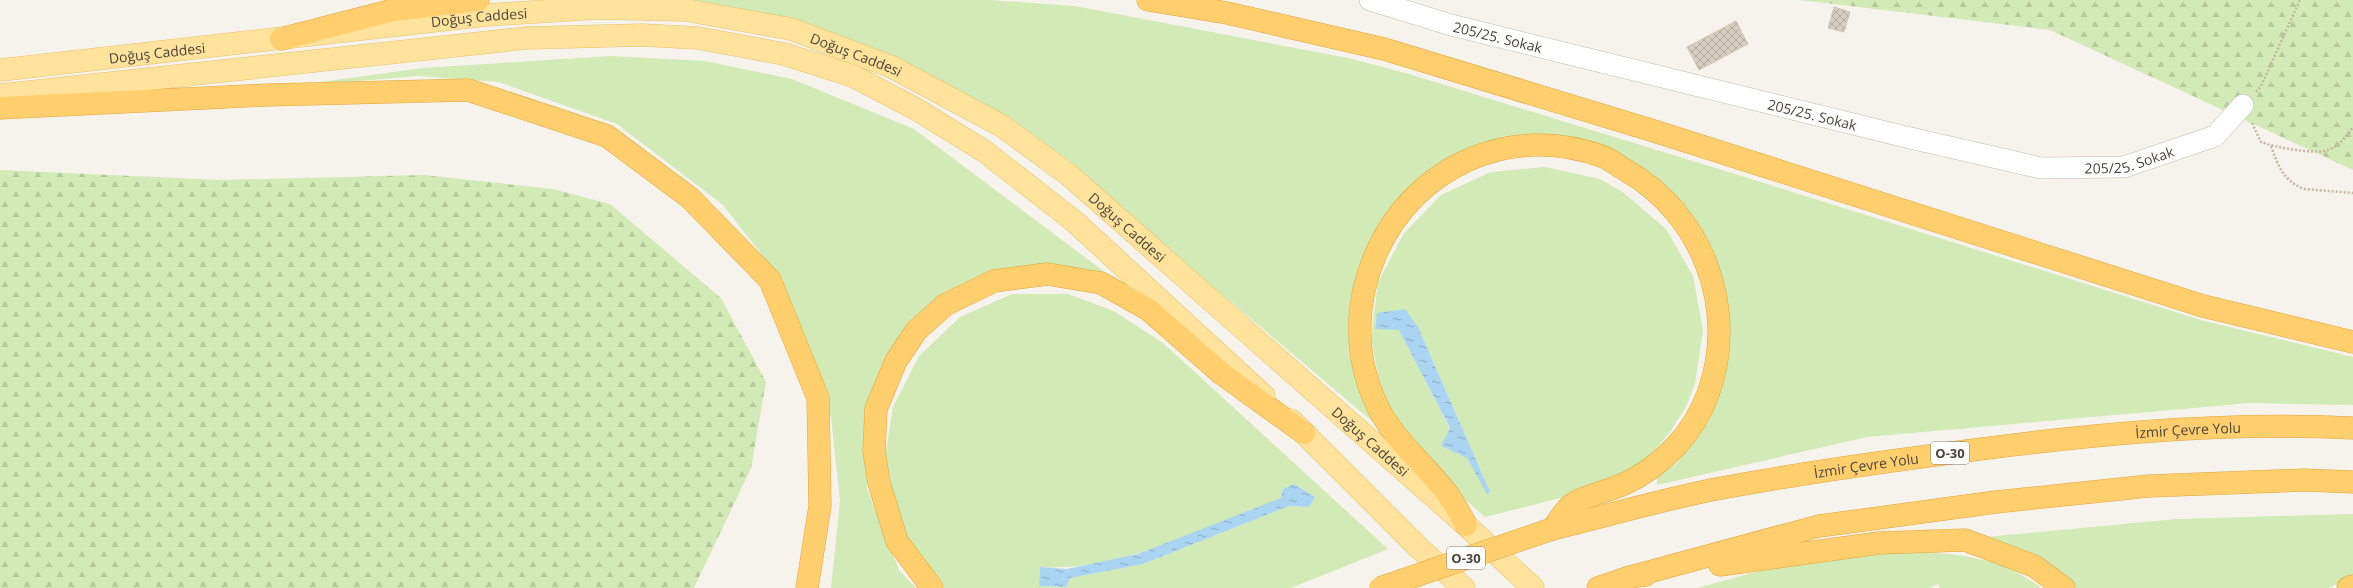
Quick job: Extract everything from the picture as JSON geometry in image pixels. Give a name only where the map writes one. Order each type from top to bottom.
[{"type":"highway","points":[[281,39],[393,10],[478,0]]},
{"type":"highway","points":[[1148,0],[1227,14],[1384,49],[1654,131],[2203,306],[2353,342]]},
{"type":"highway","points":[[0,108],[268,95],[468,90],[607,136],[690,198],[770,280],[818,398],[820,506],[807,588]]},
{"type":"highway","points":[[1466,524],[1447,493],[1394,432],[1376,404],[1363,362],[1358,318],[1365,280],[1381,242],[1399,213],[1432,179],[1466,160],[1510,147],[1556,146],[1604,158],[1648,183],[1683,220],[1703,253],[1714,282],[1719,320],[1719,349],[1709,393],[1690,430],[1656,466],[1624,484],[1571,505],[1552,529]]},
{"type":"highway","points":[[932,588],[897,541],[881,490],[874,451],[876,409],[896,361],[916,331],[945,305],[994,281],[1047,274],[1100,283],[1149,310],[1222,374],[1304,433]]},
{"type":"highway","name":"İzmir Çevre Yolu","points":[[1552,529],[1709,491],[1856,466],[2039,440],[2169,430],[2320,426],[2353,428]]},
{"type":"highway","points":[[1598,588],[1819,526],[1996,502],[2149,486],[2304,480],[2353,482]]},
{"type":"highway","name":"O-30","points":[[1380,588],[1552,529]]},
{"type":"highway","points":[[1630,578],[1879,543],[1965,540],[2034,566],[2064,588]]},
{"type":"highway","points":[[2348,588],[2353,586]]},
{"type":"main road","name":"Doğuş Caddesi","points":[[0,70],[486,15],[596,8],[685,10],[791,29],[892,67],[1002,126],[1069,175],[1466,524],[1533,588]]},
{"type":"main road","name":"Doğuş Caddesi","points":[[0,95],[527,38],[642,35],[698,38],[784,54],[853,76],[916,109],[984,151],[1074,221],[1304,433],[1419,548],[1464,588]]},
{"type":"street","name":"205/25. Sokak","points":[[1370,0],[1451,25],[1906,137],[2042,168],[2124,167],[2216,136],[2243,105]]},
{"type":"path","points":[[2300,0],[2261,86],[2243,105],[2261,142],[2271,146],[2304,150],[2328,150],[2346,138],[2353,127]]},
{"type":"path","points":[[2271,146],[2281,172],[2299,187],[2353,192]]},
{"type":"green space","points":[[661,0],[990,0],[1075,6],[1348,58],[1409,74],[1735,174],[2201,320],[2353,357],[2353,405],[2250,403],[1867,437],[1657,485],[1657,477],[1676,464],[1697,438],[1715,403],[1720,280],[1665,193],[1609,156],[1502,145],[1387,216],[1359,264],[1348,327],[1350,356],[1373,422],[1224,296],[1016,124],[945,89]]},
{"type":"green space","points":[[1800,0],[2353,0],[2353,170],[2050,30]]},
{"type":"green space","points":[[611,56],[705,61],[792,79],[914,129],[1118,282],[1040,267],[907,326],[867,412],[867,489],[899,570],[916,588],[831,588],[840,501],[831,417],[776,273],[723,205],[617,124],[498,82],[417,76],[276,88],[423,68]]},
{"type":"green space","points":[[1545,167],[1600,179],[1624,193],[1666,229],[1693,276],[1703,330],[1695,384],[1686,407],[1670,432],[1652,454],[1630,470],[1580,493],[1485,517],[1460,495],[1393,415],[1381,391],[1371,337],[1378,283],[1404,233],[1441,195],[1491,172]],"holes":[[[1418,327],[1490,492],[1488,494],[1467,458],[1441,446],[1450,429],[1399,329]]]},
{"type":"green space","points":[[0,170],[219,180],[423,175],[553,189],[610,204],[721,298],[766,382],[751,468],[694,588],[0,588]]},
{"type":"green space","points":[[1012,294],[1068,294],[1114,311],[1163,343],[1388,549],[1291,588],[945,588],[923,568],[895,519],[884,463],[893,407],[919,356],[960,317]],"holes":[[[1294,484],[1315,497],[1309,507],[1289,506],[1143,564],[1070,578],[1066,587],[1039,586],[1040,567],[1071,567],[1102,562],[1133,555],[1164,545],[1282,498],[1283,489]]]},
{"type":"green space","points":[[2353,514],[2353,578],[2328,588],[2071,588],[1986,537],[2176,519]]},
{"type":"green space","points":[[1901,552],[1938,553],[1975,558],[2009,569],[2026,577],[2041,588],[1940,588],[1938,584],[1929,588],[1697,588],[1774,567]]},
{"type":"water","points":[[1405,309],[1418,327],[1490,492],[1487,494],[1467,458],[1441,446],[1450,428],[1399,330],[1375,329],[1377,313]]},
{"type":"water","points":[[1294,484],[1315,497],[1309,507],[1289,506],[1143,564],[1070,578],[1066,587],[1039,586],[1040,567],[1067,569],[1138,554],[1281,498],[1283,489]]},
{"type":"building","points":[[1834,7],[1850,12],[1844,32],[1828,28]]},
{"type":"building","points":[[1736,21],[1748,44],[1699,70],[1687,47]]}]
